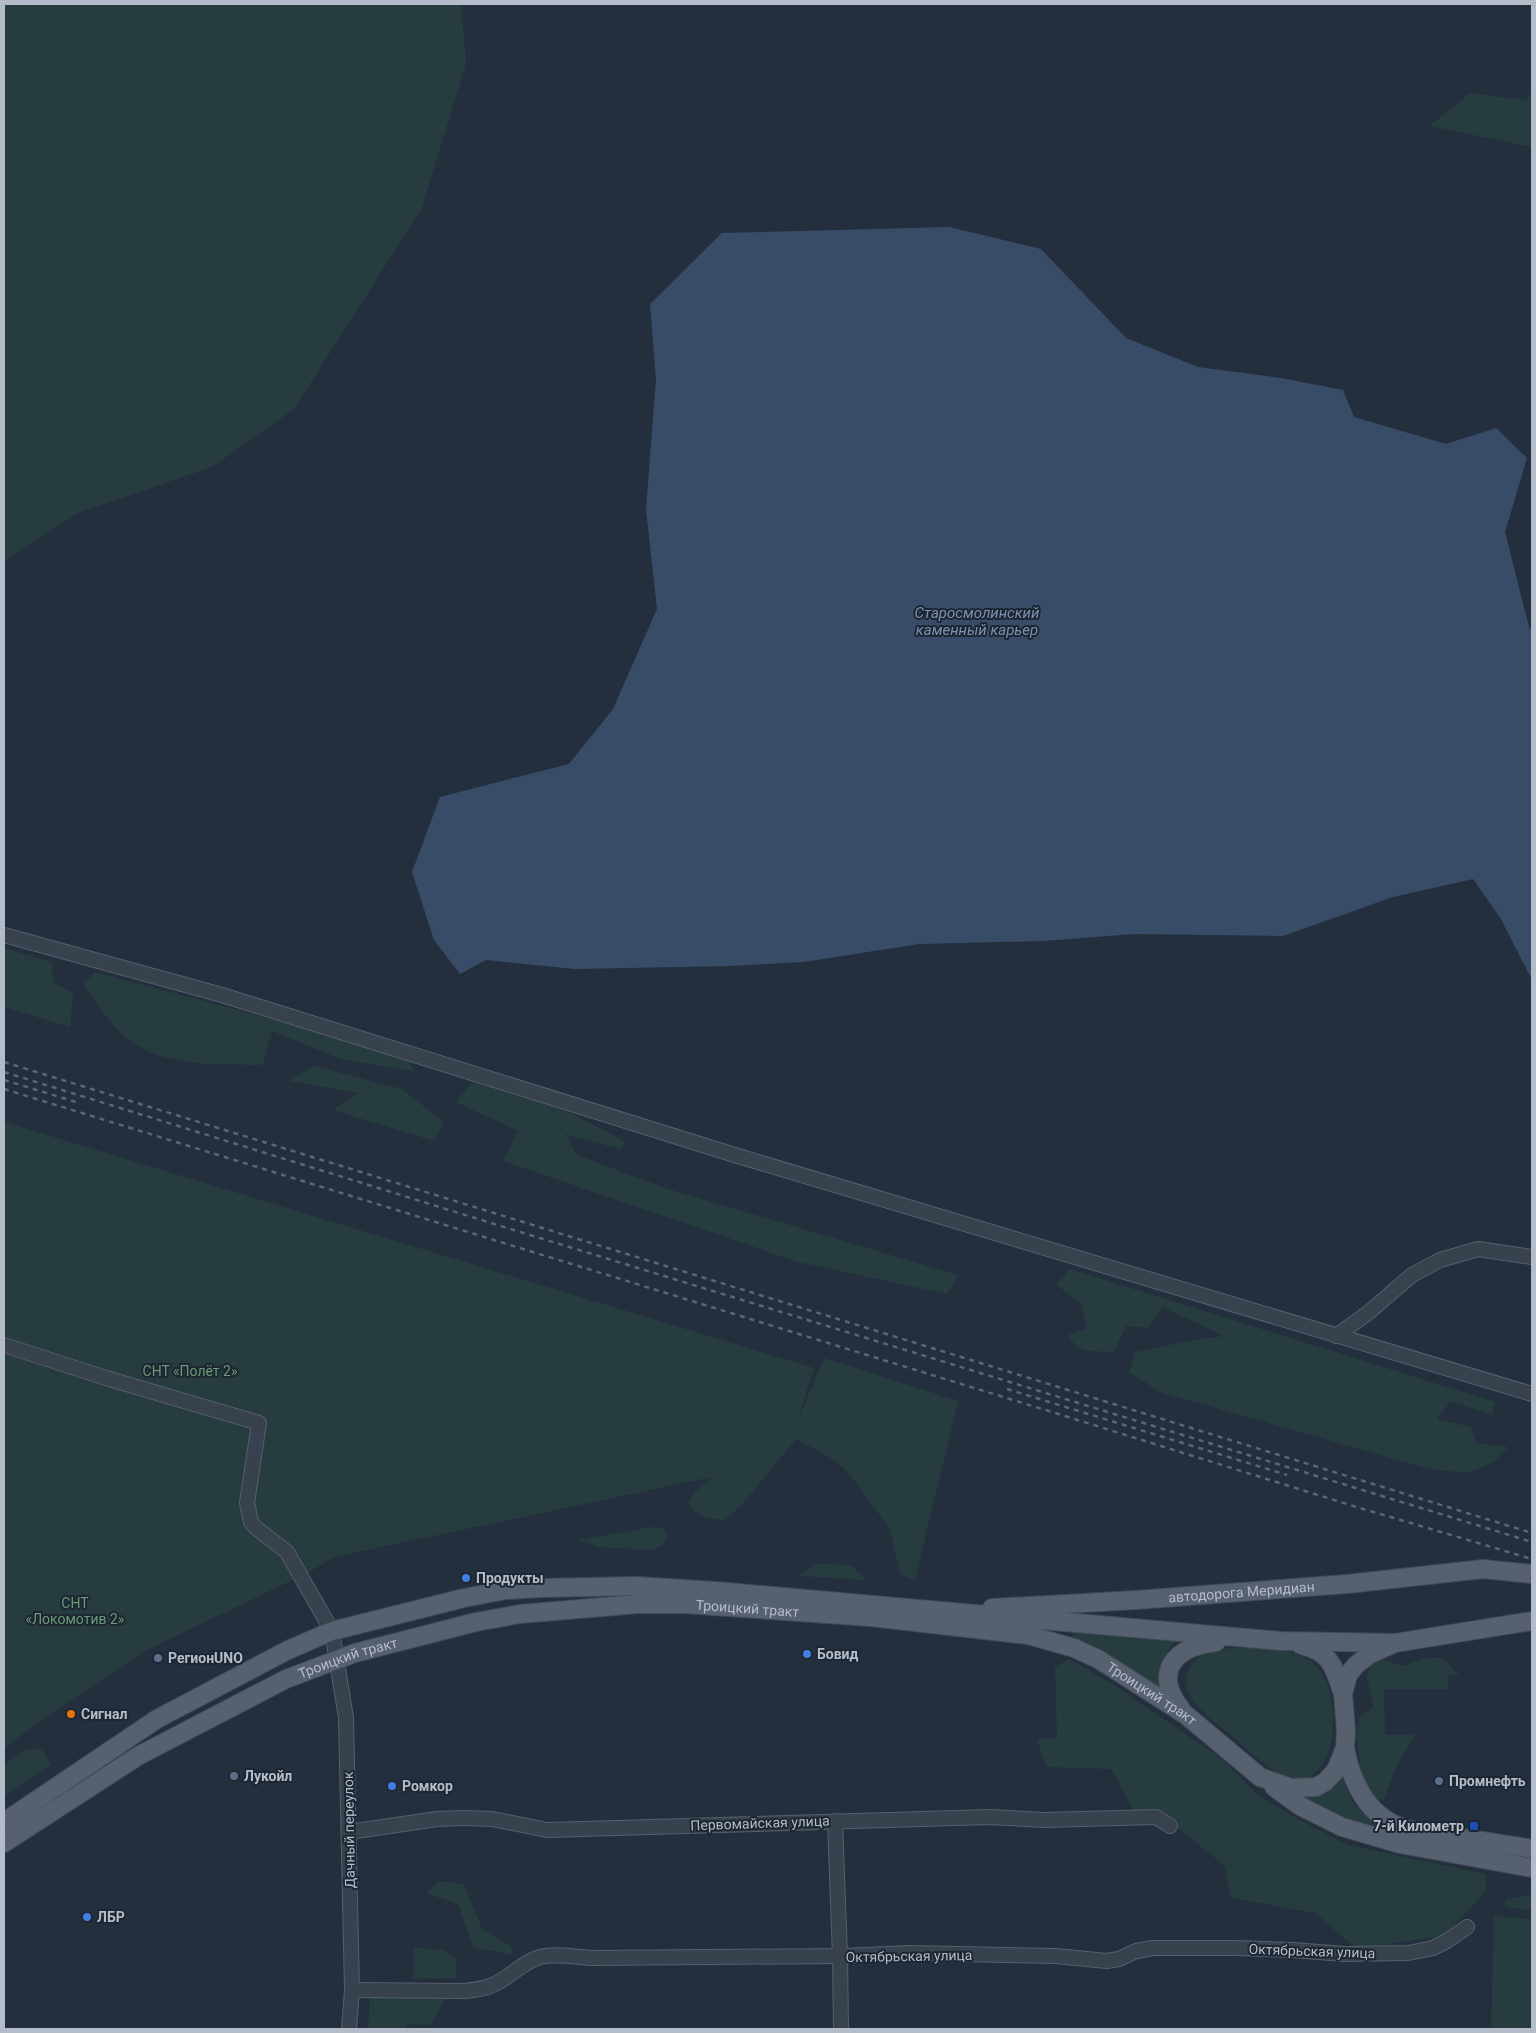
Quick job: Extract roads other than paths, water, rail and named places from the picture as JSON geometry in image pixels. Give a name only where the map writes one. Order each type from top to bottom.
[{"type":"main road","name":"автодорога Меридиан","points":[[951,1613],[1008,1606],[1136,1600],[1347,1584],[1483,1569],[1532,1574]]},
{"type":"main road","name":"Троицкий тракт","points":[[4,1822],[157,1720],[288,1650],[332,1631],[464,1598],[506,1590],[637,1586],[705,1590],[1281,1641],[1396,1643],[1532,1621]]},
{"type":"main road","name":"Троицкий тракт","points":[[4,1843],[138,1756],[286,1679],[336,1658],[476,1622],[520,1614],[638,1604],[685,1604],[871,1617],[1028,1635],[1074,1648],[1098,1659],[1186,1715],[1260,1777],[1291,1788],[1316,1787],[1325,1782],[1336,1770],[1345,1748],[1346,1732],[1343,1694],[1348,1675],[1356,1664],[1370,1654],[1396,1643]]},
{"type":"main road","points":[[1186,1715],[1174,1700],[1168,1687],[1169,1670],[1172,1662],[1180,1654],[1205,1643],[1252,1639]]},
{"type":"main road","points":[[1281,1641],[1321,1652],[1329,1659],[1343,1694]]},
{"type":"main road","points":[[1345,1748],[1349,1769],[1364,1801],[1389,1821],[1402,1828],[1532,1849]]},
{"type":"main road","points":[[1260,1777],[1300,1806],[1342,1827],[1400,1844],[1532,1868]]},
{"type":"street","points":[[4,935],[222,995],[728,1153],[1532,1394]]},
{"type":"street","points":[[1336,1336],[1368,1313],[1412,1275],[1440,1260],[1478,1249],[1532,1257]]},
{"type":"street","points":[[4,1345],[106,1378],[259,1423],[247,1503],[248,1513],[256,1528],[286,1552],[332,1631]]},
{"type":"street","name":"Дачный переулок","points":[[332,1631],[346,1718],[352,1990],[348,2029]]},
{"type":"street","name":"Первомайская улица","points":[[349,1832],[437,1819],[464,1818],[492,1819],[547,1830],[990,1817],[1044,1820],[1156,1817],[1170,1826]]},
{"type":"street","points":[[835,1821],[841,2029]]},
{"type":"street","name":"Октябрьская улица","points":[[352,1990],[462,1991],[480,1989],[496,1984],[530,1961],[542,1956],[556,1955],[591,1958],[840,1956],[910,1953],[1056,1956],[1106,1961],[1119,1959],[1136,1951],[1153,1948],[1236,1948],[1344,1954],[1408,1953],[1440,1944],[1467,1927]]},
{"type":"water","name":"Старосмолинский каменный карьер","points":[[949,227],[1041,249],[1126,338],[1198,367],[1281,378],[1343,390],[1354,417],[1446,444],[1496,428],[1527,458],[1505,532],[1529,627],[1532,631],[1532,980],[1501,919],[1473,879],[1393,897],[1283,936],[1134,934],[1043,941],[919,944],[804,962],[729,966],[575,969],[486,960],[460,974],[434,940],[412,872],[440,797],[569,764],[613,709],[657,609],[646,509],[656,379],[650,304],[722,233]]},
{"type":"railway","points":[[4,1062],[1532,1533]]},
{"type":"railway","points":[[4,1072],[1532,1542]]},
{"type":"railway","points":[[4,1080],[76,1102]]},
{"type":"railway","points":[[4,1089],[1350,1505],[1532,1559]]},
{"type":"railway","points":[[1007,1389],[1287,1475]]},
{"type":"place","name":"Продукты","points":[[466,1578]]},
{"type":"place","name":"Бовид","points":[[807,1654]]},
{"type":"place","name":"РегионUNO","points":[[158,1658]]},
{"type":"place","name":"Сигнал","points":[[71,1714]]},
{"type":"place","name":"Лукойл","points":[[234,1776]]},
{"type":"place","name":"Промнефть","points":[[1439,1781]]},
{"type":"place","name":"Ромкор","points":[[392,1786]]},
{"type":"place","name":"7-й Километр","points":[[1474,1826]]},
{"type":"place","name":"ЛБР","points":[[87,1917]]},
{"type":"park label","name":"СНТ «Полёт 2»","points":[[190,1371]]},
{"type":"park label","name":"СНТ «Локомотив 2»","points":[[75,1612]]}]
